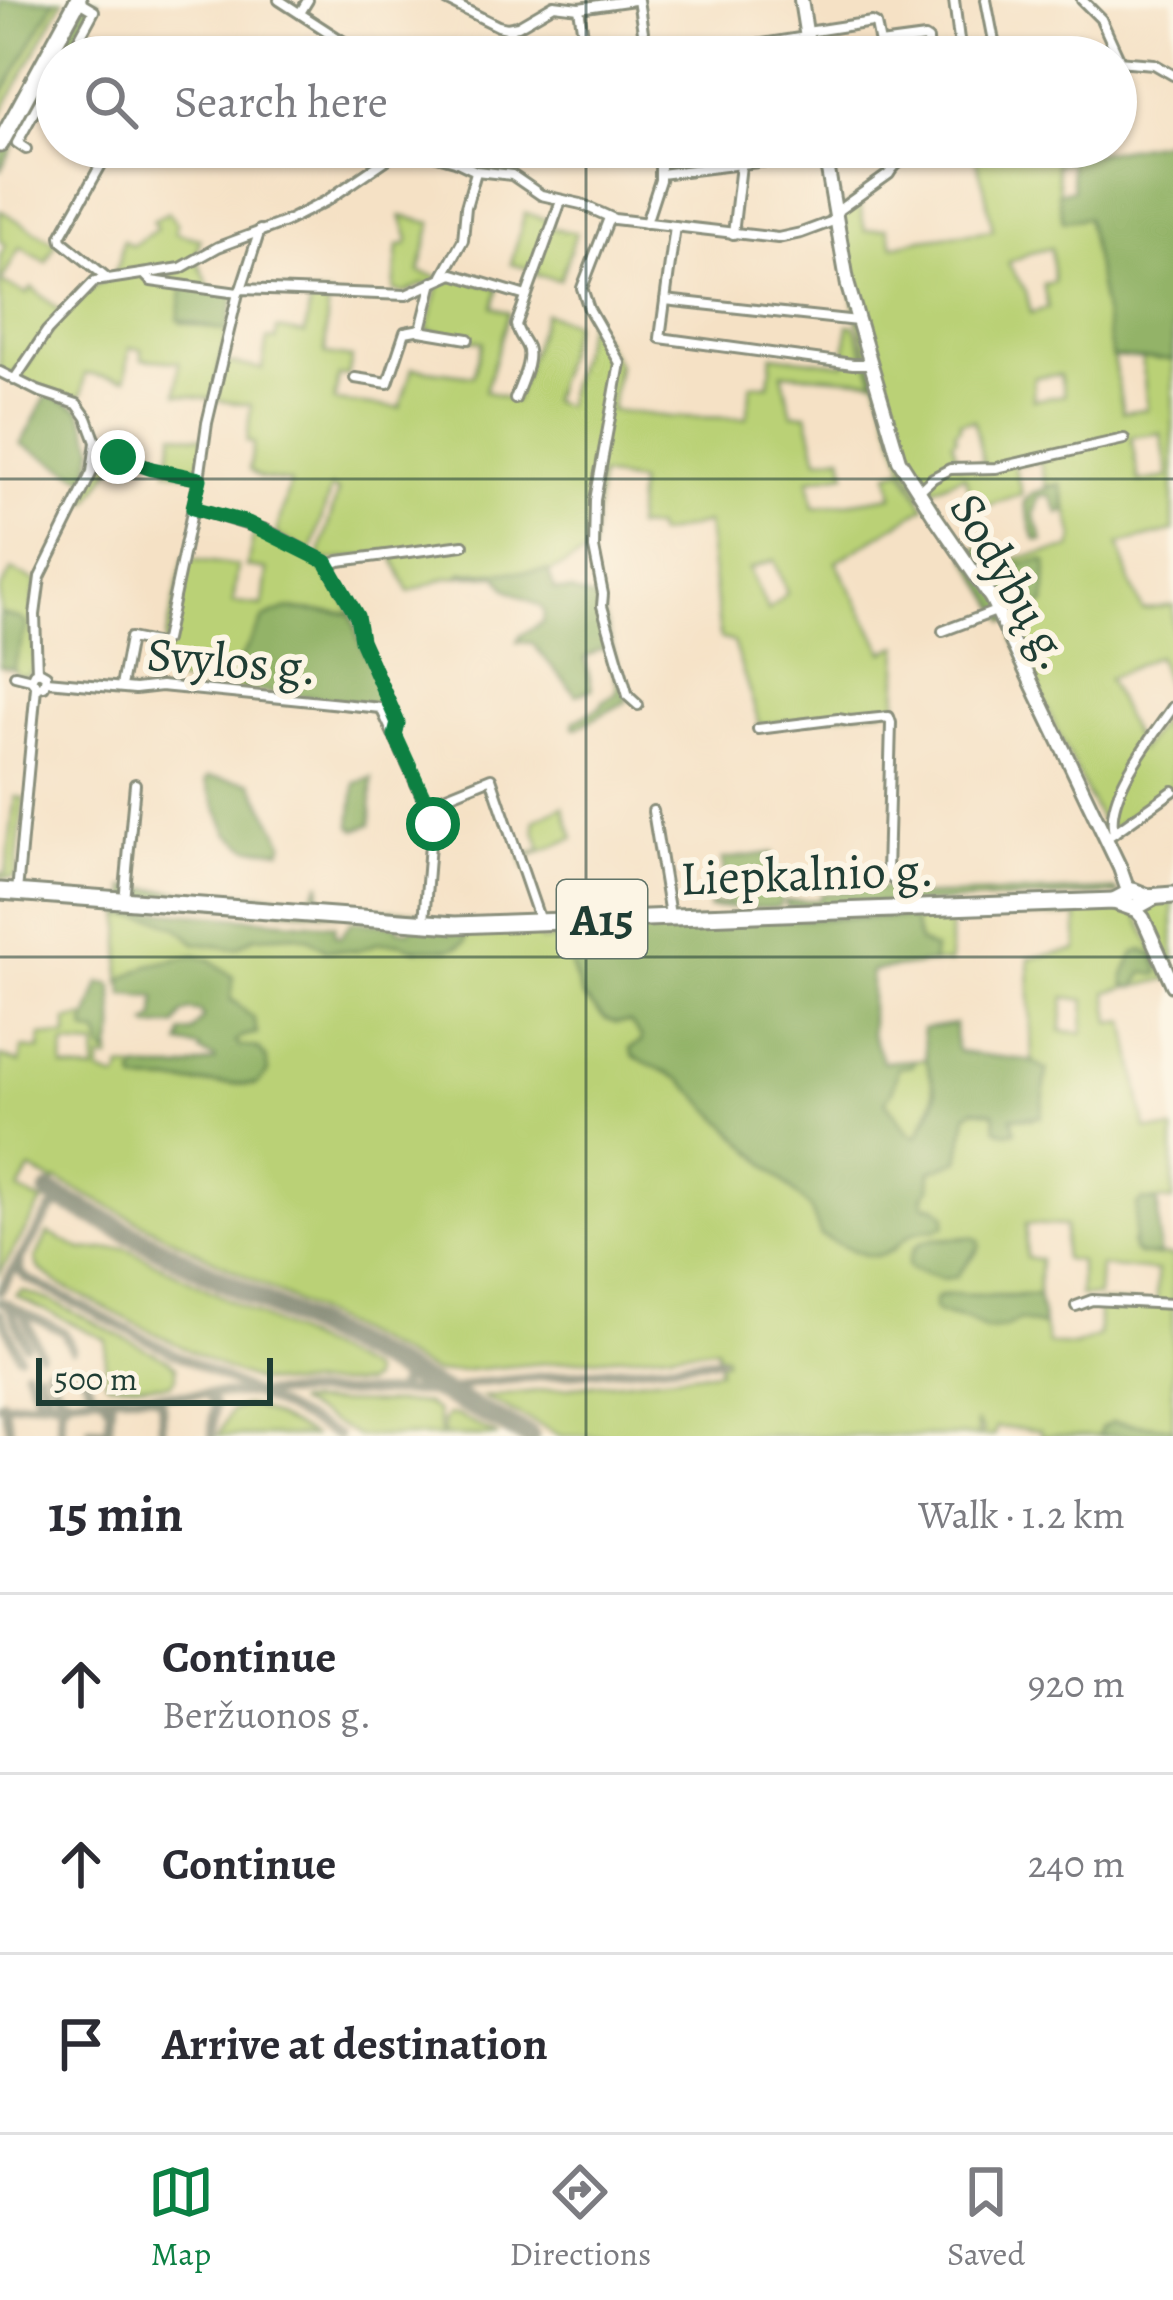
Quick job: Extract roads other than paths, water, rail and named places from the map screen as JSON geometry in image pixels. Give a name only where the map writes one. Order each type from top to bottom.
[{"type":"highway","points":[[48,36],[68,0]]},
{"type":"highway","points":[[59,36],[78,1]]},
{"type":"highway","points":[[0,124],[36,58]]},
{"type":"highway","points":[[0,144],[36,78]]},
{"type":"highway","name":"Liepkalnio g.","points":[[12,892],[424,924],[1173,895]]},
{"type":"main road","points":[[801,0],[806,34]]},
{"type":"main road","name":"Sodybų g.","points":[[827,168],[855,317],[897,455],[998,610],[1110,836],[1173,986]]},
{"type":"street","points":[[279,0],[334,36]]},
{"type":"street","points":[[300,14],[308,0]]},
{"type":"street","points":[[446,0],[497,26],[512,28],[554,5],[636,0],[643,36]]},
{"type":"street","points":[[954,0],[959,36]]},
{"type":"street","points":[[986,0],[994,36]]},
{"type":"street","points":[[1082,0],[1101,19],[1108,36]]},
{"type":"street","points":[[78,1],[94,11],[80,36]]},
{"type":"street","points":[[581,5],[584,36]]},
{"type":"street","points":[[795,36],[873,22],[877,36]]},
{"type":"street","points":[[508,36],[512,28]]},
{"type":"street","points":[[1137,63],[1154,64],[1173,75]]},
{"type":"street","points":[[26,149],[17,143],[36,108]]},
{"type":"street","points":[[98,168],[61,236],[106,277]]},
{"type":"street","points":[[14,380],[47,331],[87,286],[106,277],[181,268],[210,250],[326,201],[374,168]]},
{"type":"street","points":[[470,168],[512,176],[536,193],[581,204],[609,218],[784,237],[835,217],[892,168]]},
{"type":"street","points":[[646,223],[660,168]]},
{"type":"street","points":[[660,174],[714,168]]},
{"type":"street","points":[[734,234],[741,168]]},
{"type":"street","points":[[420,331],[463,239],[476,171]]},
{"type":"street","points":[[515,399],[529,354],[516,331],[561,201]]},
{"type":"street","points":[[609,218],[582,288],[620,363],[596,500],[594,548],[602,606],[628,696],[638,706]]},
{"type":"street","points":[[675,226],[660,338],[870,364]]},
{"type":"street","points":[[121,687],[130,638],[159,644],[165,640],[200,479],[206,429],[239,291],[260,230]]},
{"type":"street","points":[[145,274],[152,281],[239,291],[402,295],[444,274],[526,296]]},
{"type":"street","points":[[665,301],[855,317]]},
{"type":"street","points":[[355,378],[388,383],[405,332],[468,339]]},
{"type":"street","points":[[0,372],[38,392],[77,404],[96,442],[92,472],[40,577],[35,614],[38,681],[12,892]]},
{"type":"street","points":[[918,492],[932,478],[950,470],[996,468],[1124,439]]},
{"type":"street","points":[[96,442],[136,464],[200,479]]},
{"type":"street","points":[[193,508],[266,530],[329,565],[357,616],[361,640],[398,723],[395,735],[433,824],[424,924]]},
{"type":"street","points":[[329,565],[463,545]]},
{"type":"street","points":[[943,631],[998,610]]},
{"type":"street","name":"Svylos g.","points":[[15,676],[381,708],[395,735]]},
{"type":"street","points":[[1110,836],[1115,798],[1173,706]]},
{"type":"street","points":[[758,729],[889,717],[887,874],[902,888],[902,908]]},
{"type":"street","points":[[427,804],[490,778],[540,922]]},
{"type":"street","points":[[124,901],[135,784]]},
{"type":"street","points":[[1110,836],[1173,791]]},
{"type":"street","points":[[653,812],[670,917]]},
{"type":"street","points":[[1076,1306],[1092,1300],[1173,1304]]}]
